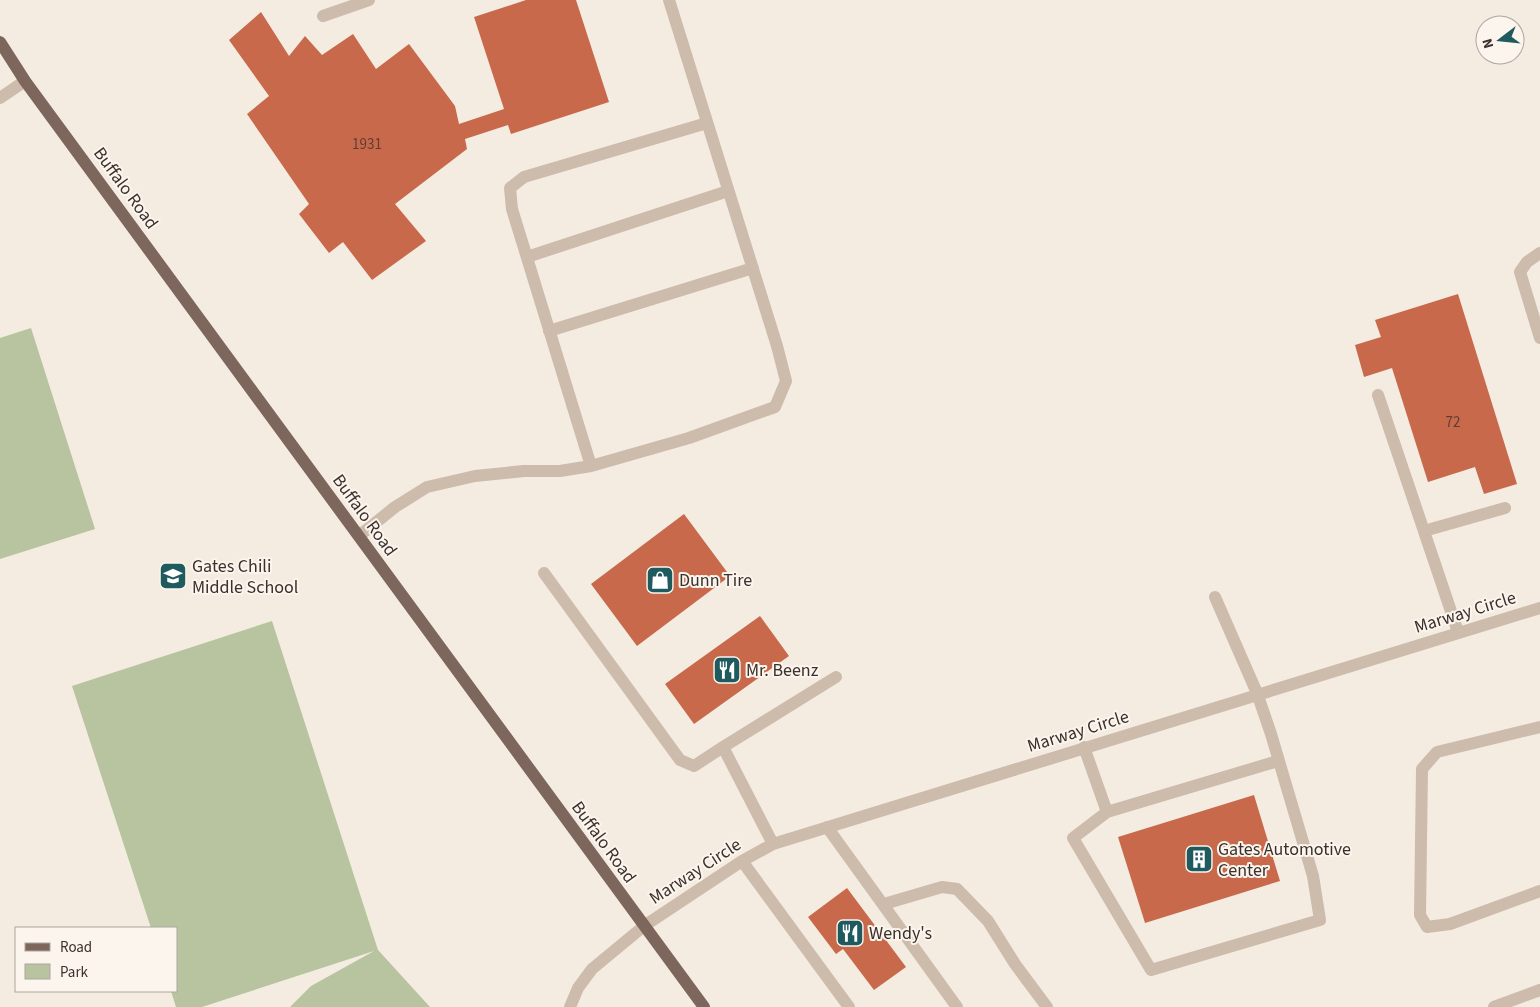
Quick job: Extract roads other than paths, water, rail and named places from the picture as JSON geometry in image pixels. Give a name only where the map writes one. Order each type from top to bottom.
[{"type":"main road","name":"Buffalo Road","points":[[0,42],[25,81],[704,1007]]},
{"type":"street","points":[[323,16],[369,0]]},
{"type":"street","points":[[359,536],[395,506],[427,486],[475,476],[524,471],[560,471],[591,466],[689,438],[775,408],[786,381],[669,0]]},
{"type":"street","points":[[0,98],[25,81]]},
{"type":"street","points":[[591,466],[512,209],[510,188],[524,177],[707,123]]},
{"type":"street","points":[[527,258],[728,191]]},
{"type":"street","points":[[1540,253],[1527,262],[1520,272],[1540,338]]},
{"type":"street","points":[[549,330],[752,268]]},
{"type":"street","points":[[1378,395],[1458,632]]},
{"type":"street","points":[[1424,530],[1504,508]]},
{"type":"street","points":[[544,573],[680,760],[694,766],[836,677]]},
{"type":"street","points":[[1215,597],[1257,693],[1278,761],[1313,876],[1320,920],[1151,970],[1073,838],[1107,812],[1278,761]]},
{"type":"street","name":"Marway Circle","points":[[570,1007],[578,988],[592,968],[644,926],[742,861],[773,844],[1257,693],[1540,608]]},
{"type":"street","points":[[1540,727],[1437,752],[1422,769],[1420,915],[1427,927],[1450,924],[1540,890]]},
{"type":"street","points":[[723,747],[773,844]]},
{"type":"street","points":[[1084,747],[1107,812]]},
{"type":"street","points":[[826,827],[884,904],[957,1007]]},
{"type":"street","points":[[742,861],[849,1007]]},
{"type":"street","points":[[884,904],[942,887],[957,889],[988,921],[1014,964],[1047,1007]]},
{"type":"street","points":[[1494,1007],[1540,990]]},
{"type":"place","name":"Gates Chili Middle School","points":[[173,576]]},
{"type":"place","name":"Dunn Tire","points":[[660,580]]},
{"type":"place","name":"Mr. Beenz","points":[[727,670]]},
{"type":"place","name":"Gates Automotive Center","points":[[1199,859]]},
{"type":"place","name":"Wendy's","points":[[850,933]]}]
